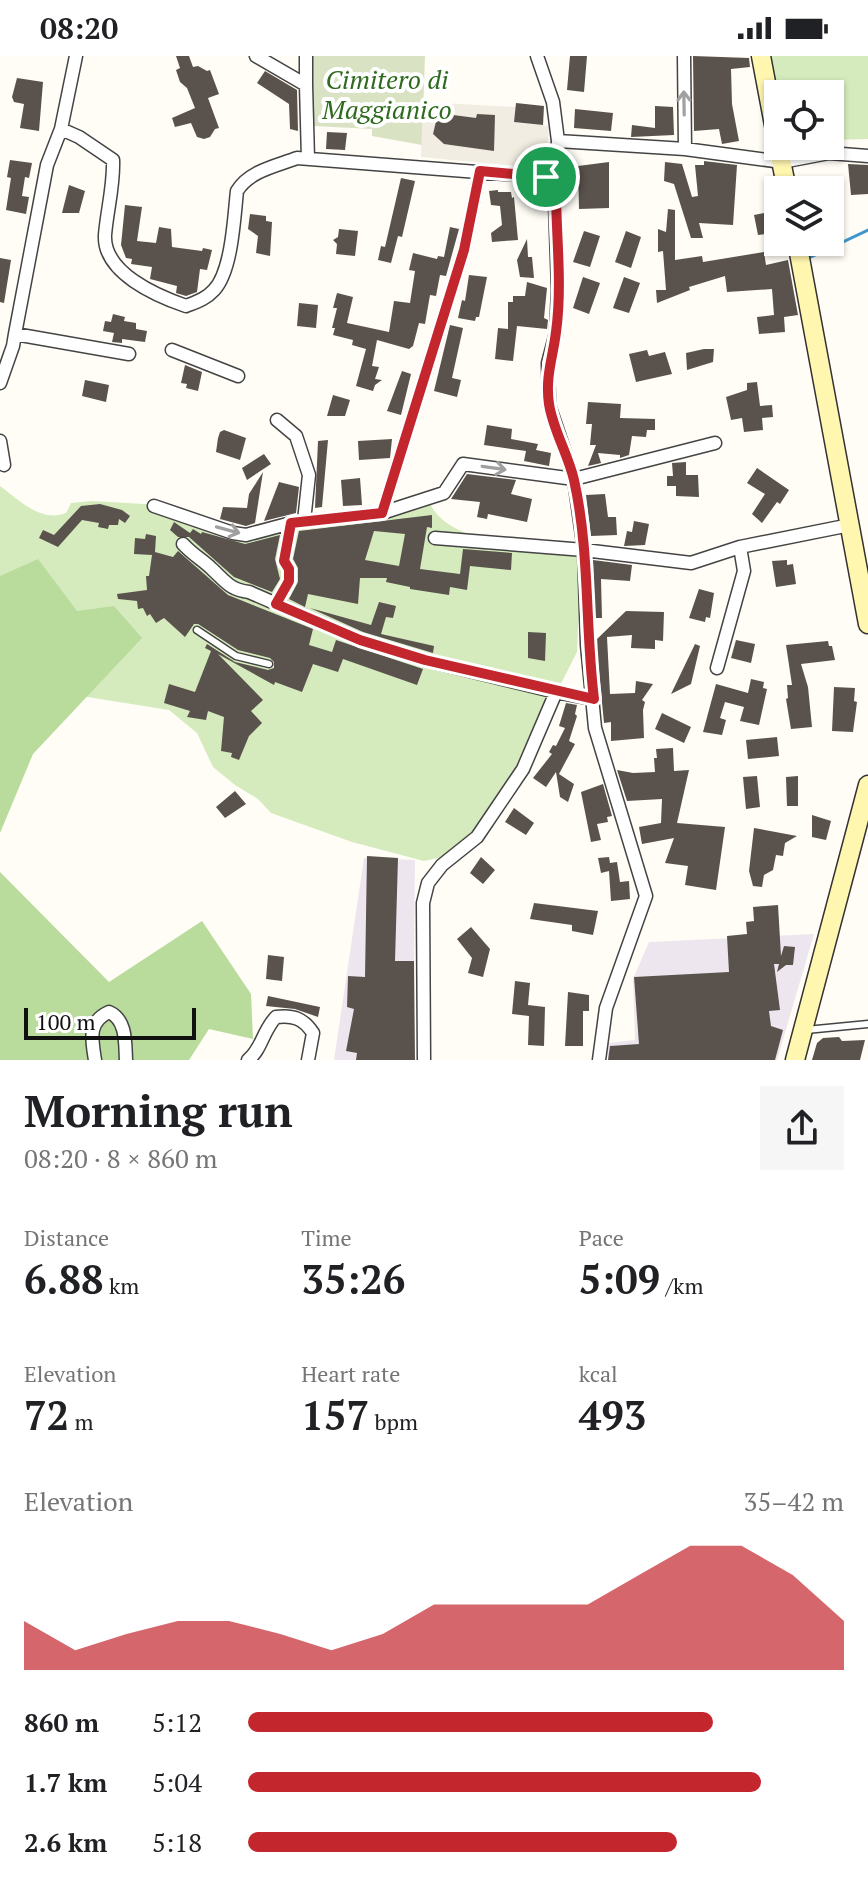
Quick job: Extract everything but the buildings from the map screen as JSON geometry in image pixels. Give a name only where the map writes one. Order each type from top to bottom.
[{"type":"main road","points":[[761,56],[766,80]]},
{"type":"main road","points":[[800,256],[868,624]]},
{"type":"main road","points":[[797,1049],[868,785]]},
{"type":"street","points":[[0,383],[13,346],[47,165],[61,129],[76,56]]},
{"type":"street","points":[[256,56],[306,85]]},
{"type":"street","points":[[306,56],[308,159]]},
{"type":"street","points":[[537,56],[553,102],[558,141],[558,290],[556,333],[548,363],[549,405],[574,479],[584,550],[587,645],[595,728],[646,896],[606,1008],[599,1060]]},
{"type":"street","points":[[684,56],[685,149]]},
{"type":"street","points":[[61,129],[113,160],[114,178],[105,236],[107,251],[122,273],[146,289],[186,306],[204,299],[224,274],[237,191],[243,182],[297,158],[556,178]]},
{"type":"street","points":[[558,141],[764,151]]},
{"type":"street","points":[[844,154],[868,156]]},
{"type":"street","points":[[382,513],[464,250],[480,171]]},
{"type":"street","points":[[15,334],[129,354]]},
{"type":"street","points":[[172,350],[238,376]]},
{"type":"street","points":[[276,604],[289,581],[289,569],[284,561],[309,475],[296,436],[277,420]]},
{"type":"street","points":[[0,441],[4,465]]},
{"type":"street","points":[[154,506],[246,535],[297,522],[382,513],[444,493],[463,464],[574,479],[715,443]]},
{"type":"street","points":[[435,538],[584,550],[691,563],[740,547],[850,525]]},
{"type":"street","points":[[183,544],[197,560],[237,591],[249,592],[360,640],[425,660],[594,699]]},
{"type":"street","points":[[717,668],[744,571],[740,547]]},
{"type":"street","points":[[424,1060],[423,903],[428,883],[442,865],[477,837],[508,792],[523,769],[556,692]]},
{"type":"street","points":[[95,1060],[91,1034],[94,1024],[109,1012],[122,1023],[126,1060]]},
{"type":"street","points":[[248,1060],[256,1054],[266,1028],[276,1017],[291,1016],[305,1021],[313,1033],[308,1060]]},
{"type":"lane","points":[[197,630],[236,656],[269,664]]},
{"type":"lane","points":[[797,1049],[868,1024]]},
{"type":"shaded area","points":[[423,102],[516,107],[514,122],[549,126],[546,169],[421,157]]},
{"type":"shaded area","points":[[364,858],[415,860],[413,1060],[334,1060]]},
{"type":"shaded area","points":[[814,934],[777,1060],[608,1060],[607,1043],[635,1040],[633,979],[649,942]]},
{"type":"green space","name":"Cimitero di Maggianico","points":[[313,56],[425,56],[422,145],[372,136],[372,129],[313,126],[310,108]]},
{"type":"green space","points":[[771,56],[868,56],[868,139],[844,140],[844,80],[775,80]]},
{"type":"green space","points":[[0,486],[39,513],[48,515],[66,513],[71,503],[92,501],[161,505],[242,537],[430,503],[439,517],[473,536],[577,556],[580,585],[577,652],[502,800],[472,838],[447,856],[424,861],[352,842],[271,813],[258,799],[213,767],[197,733],[169,710],[56,692],[0,697]]},
{"type":"green space","points":[[38,559],[77,611],[114,606],[142,638],[33,754],[0,833],[0,576]]},
{"type":"green space","points":[[0,872],[109,982],[202,921],[251,994],[253,1039],[209,1029],[189,1060],[0,1060]]},
{"type":"waterway","points":[[811,257],[868,230]]},
{"type":"route","points":[[480,171],[546,177],[556,178],[558,290],[556,333],[548,363],[549,405],[574,479],[584,550],[587,645],[594,699],[425,660],[360,640],[276,604],[289,581],[289,569],[284,561],[291,523],[382,513],[464,250],[480,171]]}]
